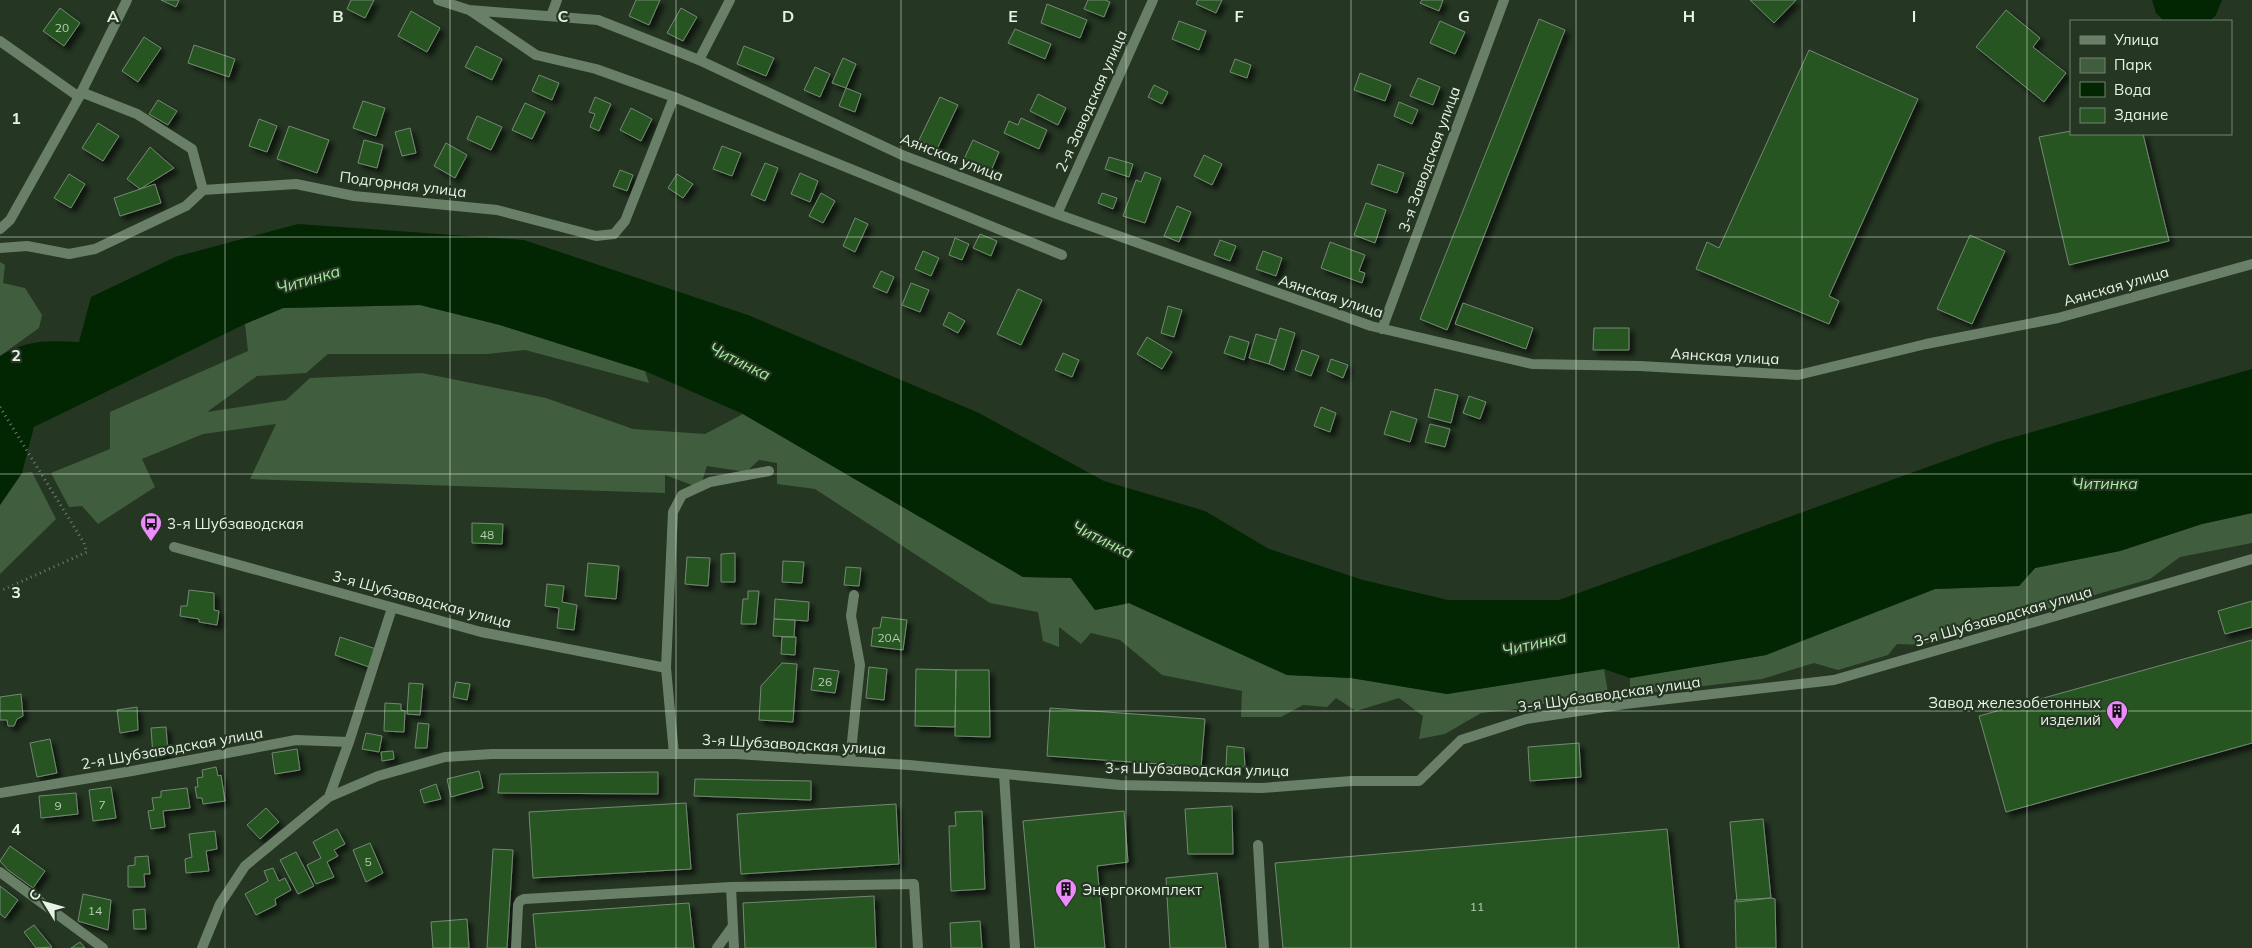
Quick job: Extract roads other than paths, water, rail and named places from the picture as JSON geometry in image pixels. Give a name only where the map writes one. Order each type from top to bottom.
[{"type":"street","points":[[0,229],[10,220],[80,95],[126,0]]},
{"type":"street","name":"Аянская улица","points":[[438,0],[469,10],[598,20],[700,60],[902,155],[1057,214],[1230,277],[1382,329],[1532,364],[1640,366],[1798,375],[1926,344],[2058,318],[2252,264]]},
{"type":"street","points":[[550,16],[557,0]]},
{"type":"street","points":[[700,60],[730,0]]},
{"type":"street","name":"2-я Заводская улица","points":[[1057,214],[1153,0]]},
{"type":"street","name":"3-я Заводская улица","points":[[1382,329],[1504,0]]},
{"type":"street","points":[[469,10],[536,55],[596,69],[674,98],[1062,255]]},
{"type":"street","points":[[0,41],[80,95],[136,114],[192,149],[202,190],[186,206],[95,249],[68,254],[27,246],[0,248]]},
{"type":"street","name":"Подгорная улица","points":[[202,190],[296,184],[354,196],[497,210],[596,236],[614,234],[625,221],[674,98]]},
{"type":"street","points":[[674,754],[666,668],[673,512],[682,495],[710,482],[769,471]]},
{"type":"street","name":"3-я Шубзаводская улица","points":[[174,546],[481,632],[666,668]]},
{"type":"street","name":"3-я Шубзаводская улица","points":[[329,797],[378,776],[445,757],[492,754],[736,754],[850,761],[1120,786],[1262,788],[1351,781],[1419,781],[1461,740],[1526,719],[1625,704],[1834,680],[2252,559]]},
{"type":"street","points":[[850,761],[860,665],[851,616],[854,595]]},
{"type":"street","points":[[202,948],[220,904],[245,866],[329,797],[349,742],[392,608]]},
{"type":"street","name":"2-я Шубзаводская улица","points":[[0,793],[132,771],[296,740],[349,742]]},
{"type":"street","points":[[1004,774],[1015,948]]},
{"type":"street","points":[[1258,845],[1264,948]]},
{"type":"street","points":[[0,872],[103,948]]},
{"type":"street","points":[[516,948],[518,905],[524,899],[731,888],[914,884],[918,948]]},
{"type":"street","points":[[731,888],[734,948]]},
{"type":"street","points":[[718,948],[733,926]]},
{"type":"water","points":[[2152,0],[2222,0],[2216,15],[2211,20],[2163,20],[2156,13]]},
{"type":"water","name":"Читинка","points":[[298,224],[524,240],[748,315],[979,413],[1104,481],[1205,511],[1269,549],[1363,580],[1448,600],[1559,600],[1997,442],[2252,369],[2252,513],[2202,524],[2120,551],[2035,568],[2019,586],[1935,589],[1766,655],[1630,678],[1604,669],[1447,694],[1351,678],[1287,675],[1129,603],[1095,610],[1071,578],[1023,577],[743,414],[645,371],[500,325],[420,305],[283,308],[245,324],[34,427],[22,473],[0,505],[0,356],[21,346],[39,342],[79,342],[91,297],[175,257]]},
{"type":"place","name":"3-я Шубзаводская","points":[[151,542]]},
{"type":"place","name":"Завод железобетонных изделий","points":[[2117,730]]},
{"type":"place","name":"Энергокомплект","points":[[1066,908]]}]
